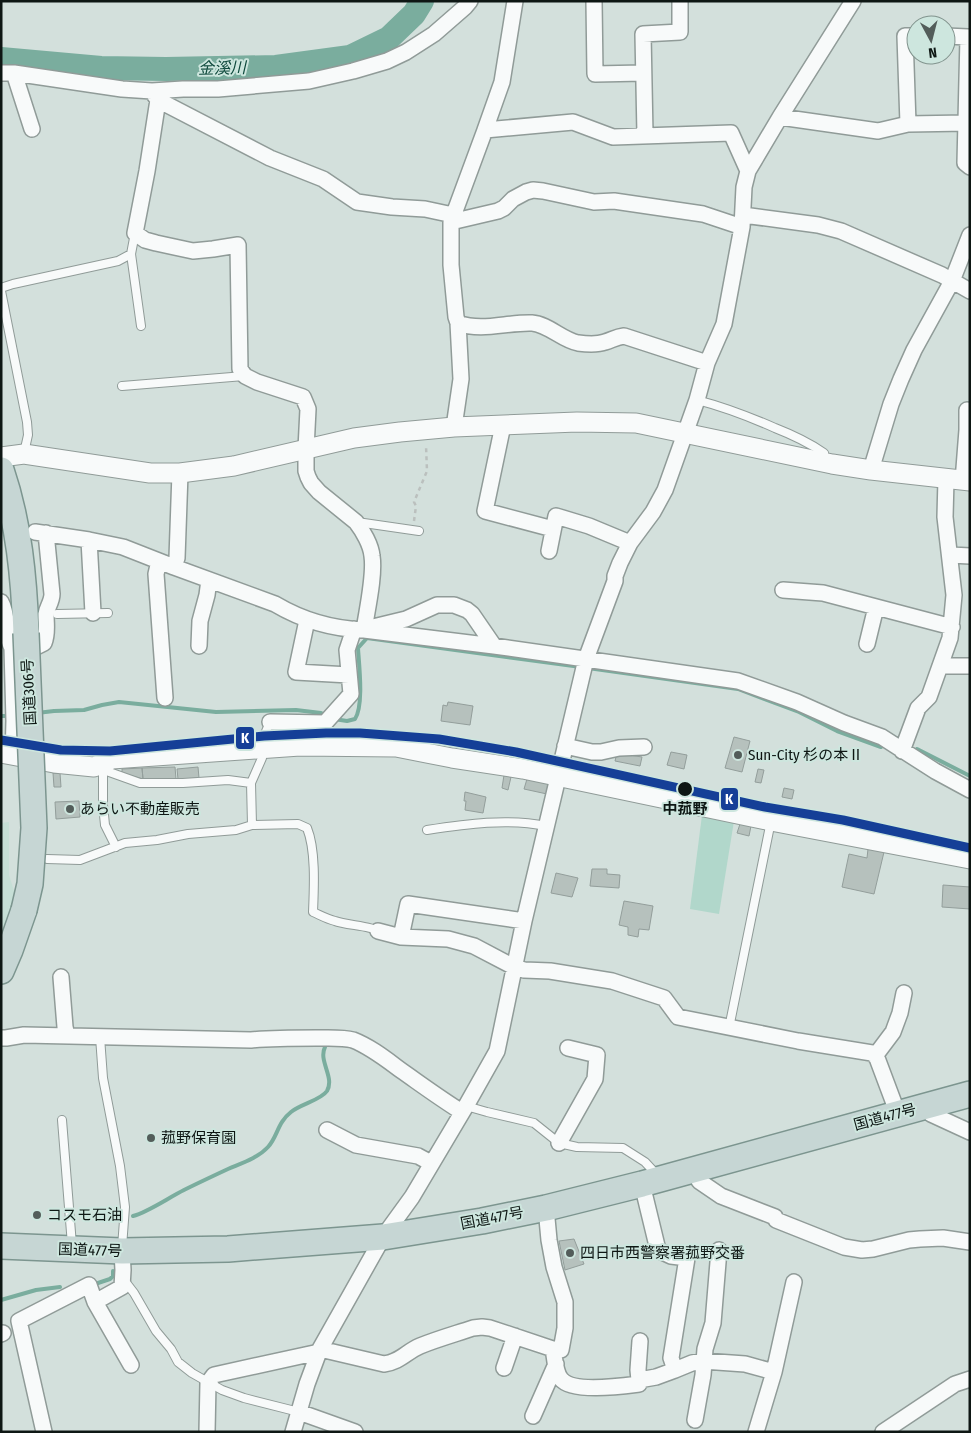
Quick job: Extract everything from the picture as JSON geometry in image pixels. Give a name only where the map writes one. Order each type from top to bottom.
[{"type":"highway","name":"国道306号","points":[[1,470],[12,507],[20,549],[25,594],[19,640],[34,828],[30,884],[24,910],[1,971]]},
{"type":"highway","name":"国道477号","points":[[1,1246],[122,1251],[228,1249],[383,1237],[482,1221],[546,1208],[651,1182],[970,1094]]},
{"type":"street","points":[[155,96],[183,89],[218,89],[309,81],[353,71],[406,52],[434,34],[470,1]]},
{"type":"street","points":[[454,428],[461,379],[458,323],[451,265],[452,219],[502,82],[515,1]]},
{"type":"street","points":[[594,1],[595,74],[644,73]]},
{"type":"street","points":[[645,135],[643,34],[680,32],[680,1]]},
{"type":"street","points":[[293,1432],[320,1350],[383,1237],[412,1197],[497,1051],[524,921],[586,659],[615,581],[620,562],[630,543],[653,512],[672,471],[697,400],[707,363],[724,324],[742,221],[744,187],[748,172],[780,117],[853,1]]},
{"type":"street","points":[[906,36],[908,124]]},
{"type":"street","points":[[956,36],[968,36],[965,163],[970,167]]},
{"type":"street","points":[[8,73],[122,89],[155,96],[270,158],[323,179],[357,202],[425,209],[452,219],[498,211],[519,195],[533,190],[594,202],[614,201],[742,221],[818,225],[841,231],[942,275],[970,291]]},
{"type":"street","points":[[8,73],[32,129]]},
{"type":"street","points":[[155,96],[147,171],[135,233],[145,240],[156,244],[187,250],[213,250],[238,245],[240,369],[245,376],[257,382],[303,397],[308,409],[306,471],[311,484],[356,522],[361,528],[372,555],[371,583],[359,630],[347,650],[351,694],[325,723],[270,722]]},
{"type":"street","points":[[780,117],[878,131],[908,124],[966,123]]},
{"type":"street","points":[[485,130],[573,122],[614,137],[731,133],[748,172]]},
{"type":"street","points":[[871,470],[891,404],[901,379],[914,350],[952,282],[970,235]]},
{"type":"street","points":[[458,323],[466,326],[486,327],[533,323],[543,326],[570,341],[584,344],[605,342],[615,337],[624,336],[707,363]]},
{"type":"street","points":[[902,751],[918,708],[929,697],[950,638],[954,595],[951,555],[945,517],[960,480],[967,410]]},
{"type":"street","points":[[1,457],[24,454],[150,473],[180,473],[234,466],[354,438],[400,432],[577,422],[636,423],[832,464],[960,480]]},
{"type":"street","points":[[503,425],[485,511],[553,529]]},
{"type":"street","points":[[174,567],[177,558],[180,473]]},
{"type":"street","points":[[549,551],[556,516],[588,526],[630,543]]},
{"type":"street","points":[[1,602],[5,608],[9,642],[19,640],[38,646],[44,643],[47,636],[46,612],[52,601],[52,594],[40,532],[89,540],[123,547],[275,604],[307,620],[359,630],[494,646],[738,680],[798,702],[844,723],[882,737],[902,751],[970,790]]},
{"type":"street","points":[[89,540],[100,613]]},
{"type":"street","points":[[951,555],[970,556]]},
{"type":"street","points":[[159,561],[156,574],[165,698]]},
{"type":"street","points":[[199,646],[200,621],[209,580]]},
{"type":"street","points":[[783,590],[823,594],[952,627]]},
{"type":"street","points":[[359,630],[406,619],[437,605],[454,606],[467,610],[472,614],[494,646]]},
{"type":"street","points":[[867,644],[876,607]]},
{"type":"street","points":[[307,620],[296,672],[349,675]]},
{"type":"street","points":[[19,640],[14,714],[7,754],[54,763],[99,768],[112,760],[300,746],[396,748],[523,769],[771,821],[970,859]]},
{"type":"street","points":[[940,666],[970,666]]},
{"type":"street","points":[[565,746],[592,752],[644,747]]},
{"type":"street","points":[[401,937],[408,904],[524,921]]},
{"type":"street","points":[[378,931],[401,937],[448,939],[474,946],[514,967],[524,970],[550,971],[612,981],[664,998],[678,1017],[798,1041],[872,1053],[877,1058],[898,1114]]},
{"type":"street","points":[[61,976],[64,1027],[67,1036]]},
{"type":"street","points":[[874,1056],[893,1032],[900,1014],[904,993]]},
{"type":"street","points":[[1,1038],[24,1034],[251,1040],[281,1037],[335,1037],[352,1040],[374,1051],[439,1098],[464,1109]]},
{"type":"street","points":[[559,1142],[595,1079],[597,1054],[568,1048]]},
{"type":"street","points":[[926,1106],[931,1114],[970,1132]]},
{"type":"street","points":[[327,1130],[356,1145],[418,1156],[431,1164]]},
{"type":"street","points":[[695,1169],[699,1181],[721,1196],[844,1247],[862,1250],[874,1249],[909,1240],[943,1238],[970,1242]]},
{"type":"street","points":[[651,1182],[658,1250],[671,1256],[687,1258],[672,1358],[675,1370]]},
{"type":"street","points":[[533,1416],[555,1356],[561,1350],[565,1328],[565,1302],[554,1267],[546,1208]]},
{"type":"street","points":[[695,1420],[703,1374],[703,1361],[713,1323],[719,1250]]},
{"type":"street","points":[[95,1302],[122,1287],[122,1251]]},
{"type":"street","points":[[756,1432],[774,1372],[794,1282]]},
{"type":"street","points":[[44,1432],[19,1321],[89,1284],[95,1302],[130,1365]]},
{"type":"street","points":[[207,1432],[208,1383],[214,1375],[320,1350],[384,1364],[391,1363],[417,1347],[482,1326],[515,1336],[555,1356]]},
{"type":"street","points":[[504,1368],[515,1336]]},
{"type":"street","points":[[555,1356],[560,1378],[566,1383],[603,1387],[639,1384],[640,1342]]},
{"type":"street","points":[[639,1380],[656,1377],[703,1361],[745,1364],[774,1372]]},
{"type":"street","points":[[883,1432],[955,1384],[970,1379]]},
{"type":"street","points":[[299,1412],[355,1432]]},
{"type":"lane","points":[[135,233],[131,254],[141,326]]},
{"type":"lane","points":[[24,454],[28,436],[27,422],[1,290],[13,284],[118,261],[131,254]]},
{"type":"lane","points":[[122,386],[245,376]]},
{"type":"lane","points":[[697,400],[724,407],[755,419],[809,442],[824,453]]},
{"type":"lane","points":[[356,522],[416,531]]},
{"type":"lane","points":[[56,614],[100,613]]},
{"type":"lane","points":[[252,825],[251,784],[262,758],[261,749],[270,722]]},
{"type":"lane","points":[[116,847],[105,825],[99,768],[140,783],[228,780],[251,784]]},
{"type":"lane","points":[[729,1028],[771,821]]},
{"type":"lane","points":[[427,830],[479,822],[546,826]]},
{"type":"lane","points":[[47,859],[80,860],[131,842],[236,830],[252,825],[298,824],[307,828],[309,832],[314,876],[313,912],[336,922],[374,928],[378,931]]},
{"type":"lane","points":[[100,1037],[103,1078],[120,1166],[125,1207],[122,1251]]},
{"type":"lane","points":[[464,1109],[488,1112],[534,1123],[559,1142],[577,1147],[623,1148],[645,1162],[651,1182]]},
{"type":"lane","points":[[62,1120],[72,1249]]},
{"type":"lane","points":[[123,1279],[134,1293],[156,1332],[171,1349],[178,1362],[192,1373],[222,1390],[244,1398],[299,1412]]},
{"type":"lane","points":[[2,1334],[20,1324]]},
{"type":"path","points":[[416,531],[416,506],[414,502],[427,471],[425,439]]},
{"type":"shaded area","points":[[702,815],[734,821],[719,914],[690,909]]},
{"type":"shaded area","points":[[9,822],[9,875],[15,894],[1,938],[1,823]]},
{"type":"building","points":[[448,702],[473,706],[470,725],[441,721],[443,705],[447,706]]},
{"type":"building","name":"Sun-City 杉の本Ⅱ","points":[[734,737],[750,741],[742,772],[725,768]]},
{"type":"building","points":[[671,752],[687,755],[684,769],[667,765]]},
{"type":"building","points":[[617,753],[642,757],[640,766],[615,761]]},
{"type":"building","points":[[175,767],[176,779],[143,779],[142,768]]},
{"type":"building","points":[[198,767],[199,778],[178,779],[177,769]]},
{"type":"building","points":[[142,768],[143,779],[122,773],[122,769]]},
{"type":"building","points":[[758,769],[764,770],[761,783],[755,782]]},
{"type":"building","points":[[53,773],[60,773],[61,787],[54,787]]},
{"type":"building","points":[[504,775],[511,777],[508,790],[502,788]]},
{"type":"building","points":[[527,779],[549,784],[547,794],[524,789]]},
{"type":"building","points":[[784,788],[794,790],[792,799],[782,797]]},
{"type":"building","points":[[465,792],[486,797],[483,813],[465,810]]},
{"type":"building","points":[[79,801],[80,817],[56,819],[55,802]]},
{"type":"building","points":[[740,824],[751,826],[749,836],[737,833]]},
{"type":"building","points":[[868,849],[884,852],[874,894],[842,887],[849,854],[867,858]]},
{"type":"building","points":[[592,869],[607,869],[607,874],[620,875],[619,888],[590,886]]},
{"type":"building","points":[[556,873],[578,878],[572,897],[551,893]]},
{"type":"building","points":[[943,885],[970,887],[970,909],[942,907]]},
{"type":"building","points":[[624,901],[653,906],[649,930],[639,929],[638,937],[628,935],[628,927],[619,925]]},
{"type":"building","name":"四日市西警察署菰野交番","points":[[574,1239],[584,1264],[565,1270],[559,1241]]},
{"type":"waterway","name":"金溪川","points":[[1,59],[101,68],[166,69],[276,67],[350,57],[389,38],[414,14],[422,1]]},
{"type":"waterway","points":[[334,719],[347,721],[355,719],[358,713],[360,685],[358,648],[367,638],[581,667]]},
{"type":"waterway","points":[[588,668],[738,689],[799,712],[837,731],[881,747]]},
{"type":"waterway","points":[[37,713],[84,710],[119,702],[216,712],[296,710],[321,713],[327,716]]},
{"type":"waterway","points":[[1,716],[10,716]]},
{"type":"waterway","points":[[917,749],[970,776]]},
{"type":"waterway","points":[[133,1216],[200,1182],[250,1160],[264,1151],[271,1143],[286,1116],[327,1091],[329,1080],[323,1058],[325,1047]]},
{"type":"waterway","points":[[98,1283],[110,1279],[113,1276],[113,1271]]},
{"type":"waterway","points":[[1,1300],[36,1290],[60,1287]]},
{"type":"transit line","name":"K","points":[[1,740],[61,750],[110,751],[264,736],[326,733],[360,733],[439,739],[516,752],[765,807],[843,820],[970,848]]},
{"type":"place","name":"Sun-City 杉の本Ⅱ","points":[[738,755]]},
{"type":"place","name":"中菰野","points":[[685,789]]},
{"type":"place","name":"あらい不動産販売","points":[[70,809]]},
{"type":"place","name":"菰野保育園","points":[[151,1138]]},
{"type":"place","name":"コスモ石油","points":[[37,1215]]},
{"type":"place","name":"四日市西警察署菰野交番","points":[[570,1253]]}]
